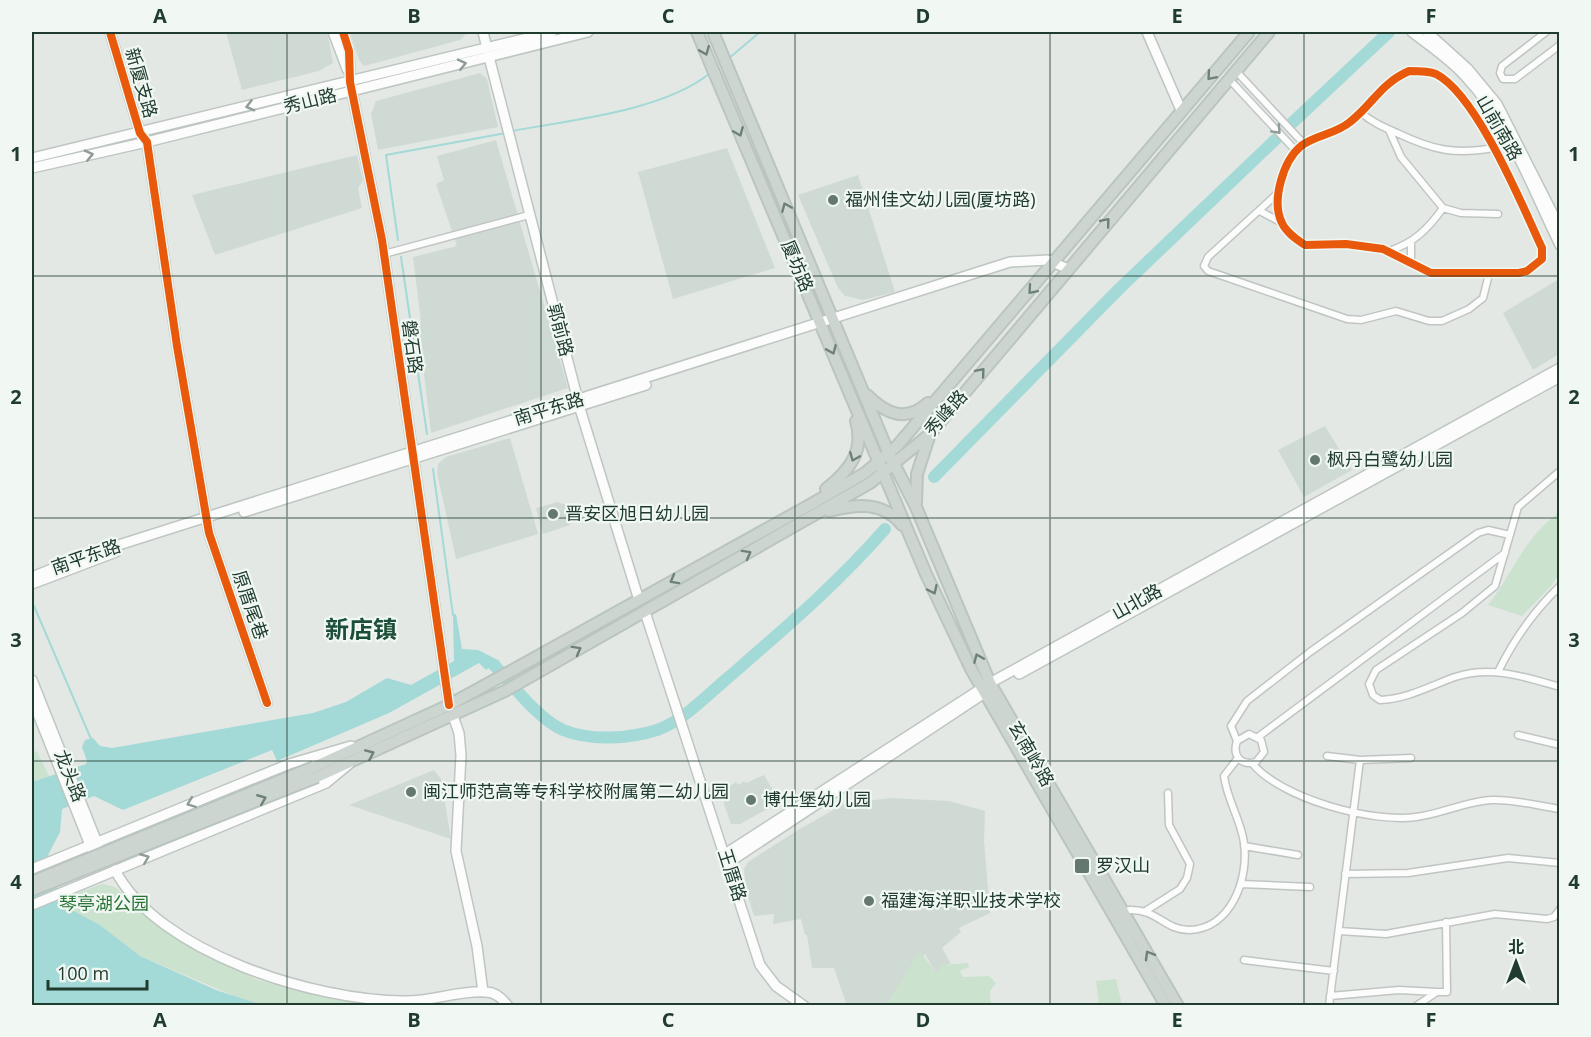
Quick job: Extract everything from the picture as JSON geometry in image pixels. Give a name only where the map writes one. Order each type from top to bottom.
[{"type":"main road","name":"新厦支路","points":[[110,32],[140,133],[147,142]]},
{"type":"main road","name":"磐石路","points":[[333,32],[349,71]]},
{"type":"main road","name":"磐石路","points":[[343,32],[349,58],[351,86],[384,254],[449,705]]},
{"type":"main road","name":"郭前路","points":[[483,32],[579,403],[639,600]]},
{"type":"main road","name":"秀山路","points":[[488,53],[552,32]]},
{"type":"main road","name":"秀山路","points":[[32,158],[588,32]]},
{"type":"main road","name":"厦坊路","points":[[697,32],[896,502]]},
{"type":"main road","name":"厦坊路","points":[[713,32],[892,459],[912,489]]},
{"type":"main road","points":[[1147,32],[1181,110]]},
{"type":"main road","name":"秀峰路","points":[[892,459],[945,390],[1249,32]]},
{"type":"main road","name":"秀峰路","points":[[315,772],[351,762],[505,691],[818,514],[930,434],[1269,32]]},
{"type":"main road","name":"山前南路","points":[[1412,32],[1455,66],[1486,101],[1506,134],[1560,245]]},
{"type":"main road","name":"山前南路","points":[[1427,32],[1468,69],[1497,104],[1560,228]]},
{"type":"main road","name":"秀山路","points":[[32,168],[147,142],[351,86]]},
{"type":"main road","name":"原厝尾巷","points":[[147,142],[183,389],[207,520],[267,703]]},
{"type":"main road","name":"南平东路","points":[[32,577],[84,556],[412,457],[822,326],[1010,262],[1027,259],[1054,264],[1066,271]]},
{"type":"main road","name":"山北路","points":[[727,858],[987,688],[1560,369]]},
{"type":"main road","name":"山北路","points":[[987,688],[1560,377]]},
{"type":"main road","points":[[865,393],[884,410],[903,415],[921,410],[945,390]]},
{"type":"main road","points":[[806,507],[843,476],[856,455],[859,434],[853,400]]},
{"type":"main road","points":[[912,489],[930,434]]},
{"type":"main road","name":"秀峰路","points":[[315,772],[365,743],[449,705],[806,507],[881,468]]},
{"type":"main road","name":"玄南岭路","points":[[912,489],[916,507],[987,688],[1178,1005]]},
{"type":"main road","name":"玄南岭路","points":[[896,502],[926,574],[987,688],[1166,1005]]},
{"type":"main road","points":[[818,514],[856,505],[874,507],[897,519],[911,536]]},
{"type":"main road","name":"南平东路","points":[[32,584],[207,520]]},
{"type":"main road","name":"王厝路","points":[[645,612],[762,968],[776,986],[804,1005]]},
{"type":"main road","name":"龙头路","points":[[32,680],[79,809],[93,843],[109,872],[136,899],[190,940],[221,958],[278,980],[345,995],[392,1001],[432,1000],[483,992]]},
{"type":"main road","name":"龙头路","points":[[32,699],[59,758]]},
{"type":"main road","points":[[453,716],[459,733],[461,755],[456,851],[477,946],[483,992],[496,994],[508,1005]]},
{"type":"main road","points":[[32,869],[289,764],[365,743]]},
{"type":"main road","points":[[32,905],[326,783],[351,762]]},
{"type":"main road","points":[[32,882],[315,772]]},
{"type":"main road","points":[[32,890],[315,772]]},
{"type":"main road","points":[[162,815],[154,827],[155,836],[166,843],[179,844]]},
{"type":"street","points":[[1546,32],[1502,66],[1500,73],[1503,79],[1515,79],[1560,45]]},
{"type":"street","points":[[1260,211],[1282,223],[1305,245],[1346,244],[1388,251],[1431,273],[1489,274],[1527,270],[1539,262],[1543,255],[1542,248],[1494,148],[1475,114],[1448,83],[1435,73],[1408,72],[1390,80],[1341,129],[1304,144],[1296,151],[1288,163],[1279,192],[1277,206],[1282,223]]},
{"type":"street","points":[[1232,74],[1304,144]]},
{"type":"street","points":[[1232,74],[1296,151]]},
{"type":"street","points":[[1360,112],[1373,124],[1416,144],[1441,151],[1477,152],[1494,148]]},
{"type":"street","points":[[1389,130],[1401,157],[1443,208],[1461,213],[1498,214]]},
{"type":"street","points":[[1279,192],[1208,257],[1204,266],[1208,271],[1347,319],[1361,320],[1396,311],[1429,321],[1442,321],[1469,309],[1483,298],[1489,274]]},
{"type":"street","points":[[1388,251],[1411,242],[1427,229],[1443,208]]},
{"type":"street","points":[[384,254],[530,215]]},
{"type":"street","points":[[1411,242],[1411,261]]},
{"type":"street","points":[[1560,471],[1518,507],[1494,586],[1462,613],[1376,670],[1369,684],[1373,695],[1380,700],[1391,700],[1457,676],[1498,672],[1560,687]]},
{"type":"street","points":[[1237,741],[1231,726],[1247,701],[1310,652],[1478,533],[1488,530],[1510,535]]},
{"type":"street","points":[[1258,737],[1506,552]]},
{"type":"street","points":[[1498,672],[1509,649],[1536,609],[1560,586]]},
{"type":"street","points":[[1244,735],[1258,737],[1262,740],[1264,752],[1261,758],[1252,763],[1245,763],[1238,758],[1235,748],[1237,741],[1244,735]]},
{"type":"street","points":[[1518,735],[1560,745]]},
{"type":"street","points":[[1327,756],[1360,760],[1411,758]]},
{"type":"street","points":[[1147,910],[1171,927],[1188,930],[1202,927],[1222,916],[1232,907],[1241,884],[1244,846],[1224,776],[1238,758]]},
{"type":"street","points":[[1329,1005],[1360,760]]},
{"type":"street","points":[[1252,763],[1282,788],[1352,813],[1383,818],[1417,818],[1491,800],[1560,809]]},
{"type":"street","points":[[1129,910],[1147,910],[1180,889],[1188,871],[1190,864],[1186,853],[1169,825],[1168,793]]},
{"type":"street","points":[[1244,846],[1298,855]]},
{"type":"street","points":[[1345,874],[1408,873],[1508,858],[1560,863]]},
{"type":"street","points":[[1241,884],[1310,887]]},
{"type":"street","points":[[1339,932],[1386,934],[1495,915],[1547,919],[1554,916],[1560,909]]},
{"type":"street","points":[[1330,996],[1399,990],[1447,992],[1446,922]]},
{"type":"street","points":[[1244,960],[1334,971]]},
{"type":"street","points":[[1416,1005],[1437,992]]},
{"type":"shaded area","points":[[226,32],[327,32],[333,63],[319,71],[242,90]]},
{"type":"shaded area","points":[[350,32],[468,32],[460,40],[364,66],[359,60]]},
{"type":"shaded area","points":[[480,73],[487,79],[498,127],[378,150],[371,114],[376,101]]},
{"type":"shaded area","points":[[496,140],[568,388],[431,433],[418,324],[421,322],[413,257],[457,246],[436,184],[444,180],[437,156]]},
{"type":"shaded area","points":[[727,148],[775,268],[673,299],[638,172]]},
{"type":"shaded area","points":[[357,155],[363,181],[358,188],[362,208],[215,255],[192,195]]},
{"type":"shaded area","points":[[858,175],[895,292],[863,300],[845,296],[838,288],[798,195]]},
{"type":"shaded area","points":[[1559,279],[1559,354],[1533,370],[1503,313]]},
{"type":"shaded area","name":"枫丹白鹭幼儿园","points":[[1325,426],[1352,470],[1304,497],[1278,450]]},
{"type":"shaded area","points":[[510,438],[538,534],[456,559],[437,473],[438,464],[446,457]]},
{"type":"shaded area","name":"晋安区旭日幼儿园","points":[[558,502],[566,505],[570,525],[543,534],[536,508]]},
{"type":"shaded area","name":"闽江师范高等专科学校附属第二幼儿园","points":[[434,770],[441,779],[451,839],[349,805]]},
{"type":"shaded area","name":"博仕堡幼儿园","points":[[764,775],[780,802],[740,824],[731,824],[724,804],[725,789],[736,782],[739,785],[744,781],[746,783]]},
{"type":"shaded area","name":"福建海洋职业技术学校","points":[[890,798],[949,801],[985,811],[984,841],[990,913],[959,928],[961,932],[942,948],[951,964],[943,965],[936,974],[925,954],[886,1005],[838,1005],[846,1003],[834,968],[812,968],[807,935],[805,935],[801,919],[773,924],[774,914],[754,916],[746,890],[744,869],[748,862],[844,804]]},
{"type":"green space","points":[[1559,512],[1559,574],[1551,586],[1522,616],[1488,605],[1527,545]]},
{"type":"green space","points":[[37,751],[49,776],[32,782],[32,753]]},
{"type":"green space","name":"琴亭湖公园","points":[[102,884],[115,887],[148,917],[184,943],[257,980],[321,997],[390,1005],[262,1006],[239,998],[140,956],[100,925],[67,908],[61,899]]},
{"type":"green space","points":[[920,951],[936,973],[943,965],[968,963],[969,967],[960,971],[963,977],[989,976],[996,983],[990,991],[991,1005],[886,1005]]},
{"type":"green space","points":[[1116,979],[1122,1005],[1099,1005],[1096,981]]},
{"type":"water","points":[[456,614],[462,649],[478,650],[500,661],[486,670],[479,663],[389,713],[277,761],[272,750],[123,810],[94,796],[62,809],[60,832],[48,855],[47,866],[66,907],[100,925],[140,956],[216,990],[262,1005],[32,1006],[32,782],[86,764],[82,747],[85,740],[93,738],[100,746],[112,748],[313,713],[346,702],[387,678],[411,685],[454,661],[453,615]]},
{"type":"waterway","points":[[728,59],[760,32]]},
{"type":"waterway","points":[[1292,123],[1389,32]]},
{"type":"waterway","points":[[512,131],[588,118],[642,105],[689,87],[709,74]]},
{"type":"waterway","points":[[398,240],[386,155],[506,133]]},
{"type":"waterway","points":[[934,477],[1119,289],[1276,139]]},
{"type":"waterway","points":[[401,257],[427,434]]},
{"type":"waterway","points":[[433,469],[453,615]]},
{"type":"waterway","points":[[494,665],[535,710],[563,730],[585,736],[610,738],[657,730],[687,713],[770,641],[830,587],[885,529]]},
{"type":"waterway","points":[[34,606],[91,739]]},
{"type":"cycle path","points":[[110,32],[140,133],[147,142],[177,346],[209,533],[267,703]]},
{"type":"cycle path","points":[[343,32],[349,51],[350,82],[382,240],[449,705]]},
{"type":"cycle path","points":[[1409,71],[1436,74],[1452,86],[1482,127],[1497,153],[1542,248],[1542,259],[1527,271],[1519,273],[1431,273],[1383,249],[1346,244],[1305,245],[1284,226],[1279,214],[1278,193],[1284,171],[1295,153],[1307,142],[1344,126],[1391,82],[1409,71]]},
{"type":"place","name":"福州佳文幼儿园(厦坊路)","points":[[833,200]]},
{"type":"place","name":"枫丹白鹭幼儿园","points":[[1315,460]]},
{"type":"place","name":"晋安区旭日幼儿园","points":[[553,514]]},
{"type":"place","name":"闽江师范高等专科学校附属第二幼儿园","points":[[411,792]]},
{"type":"place","name":"博仕堡幼儿园","points":[[751,800]]},
{"type":"place","name":"罗汉山","points":[[1082,866]]},
{"type":"place","name":"福建海洋职业技术学校","points":[[869,901]]},
{"type":"district","name":"新店镇","points":[[361,630]]}]
